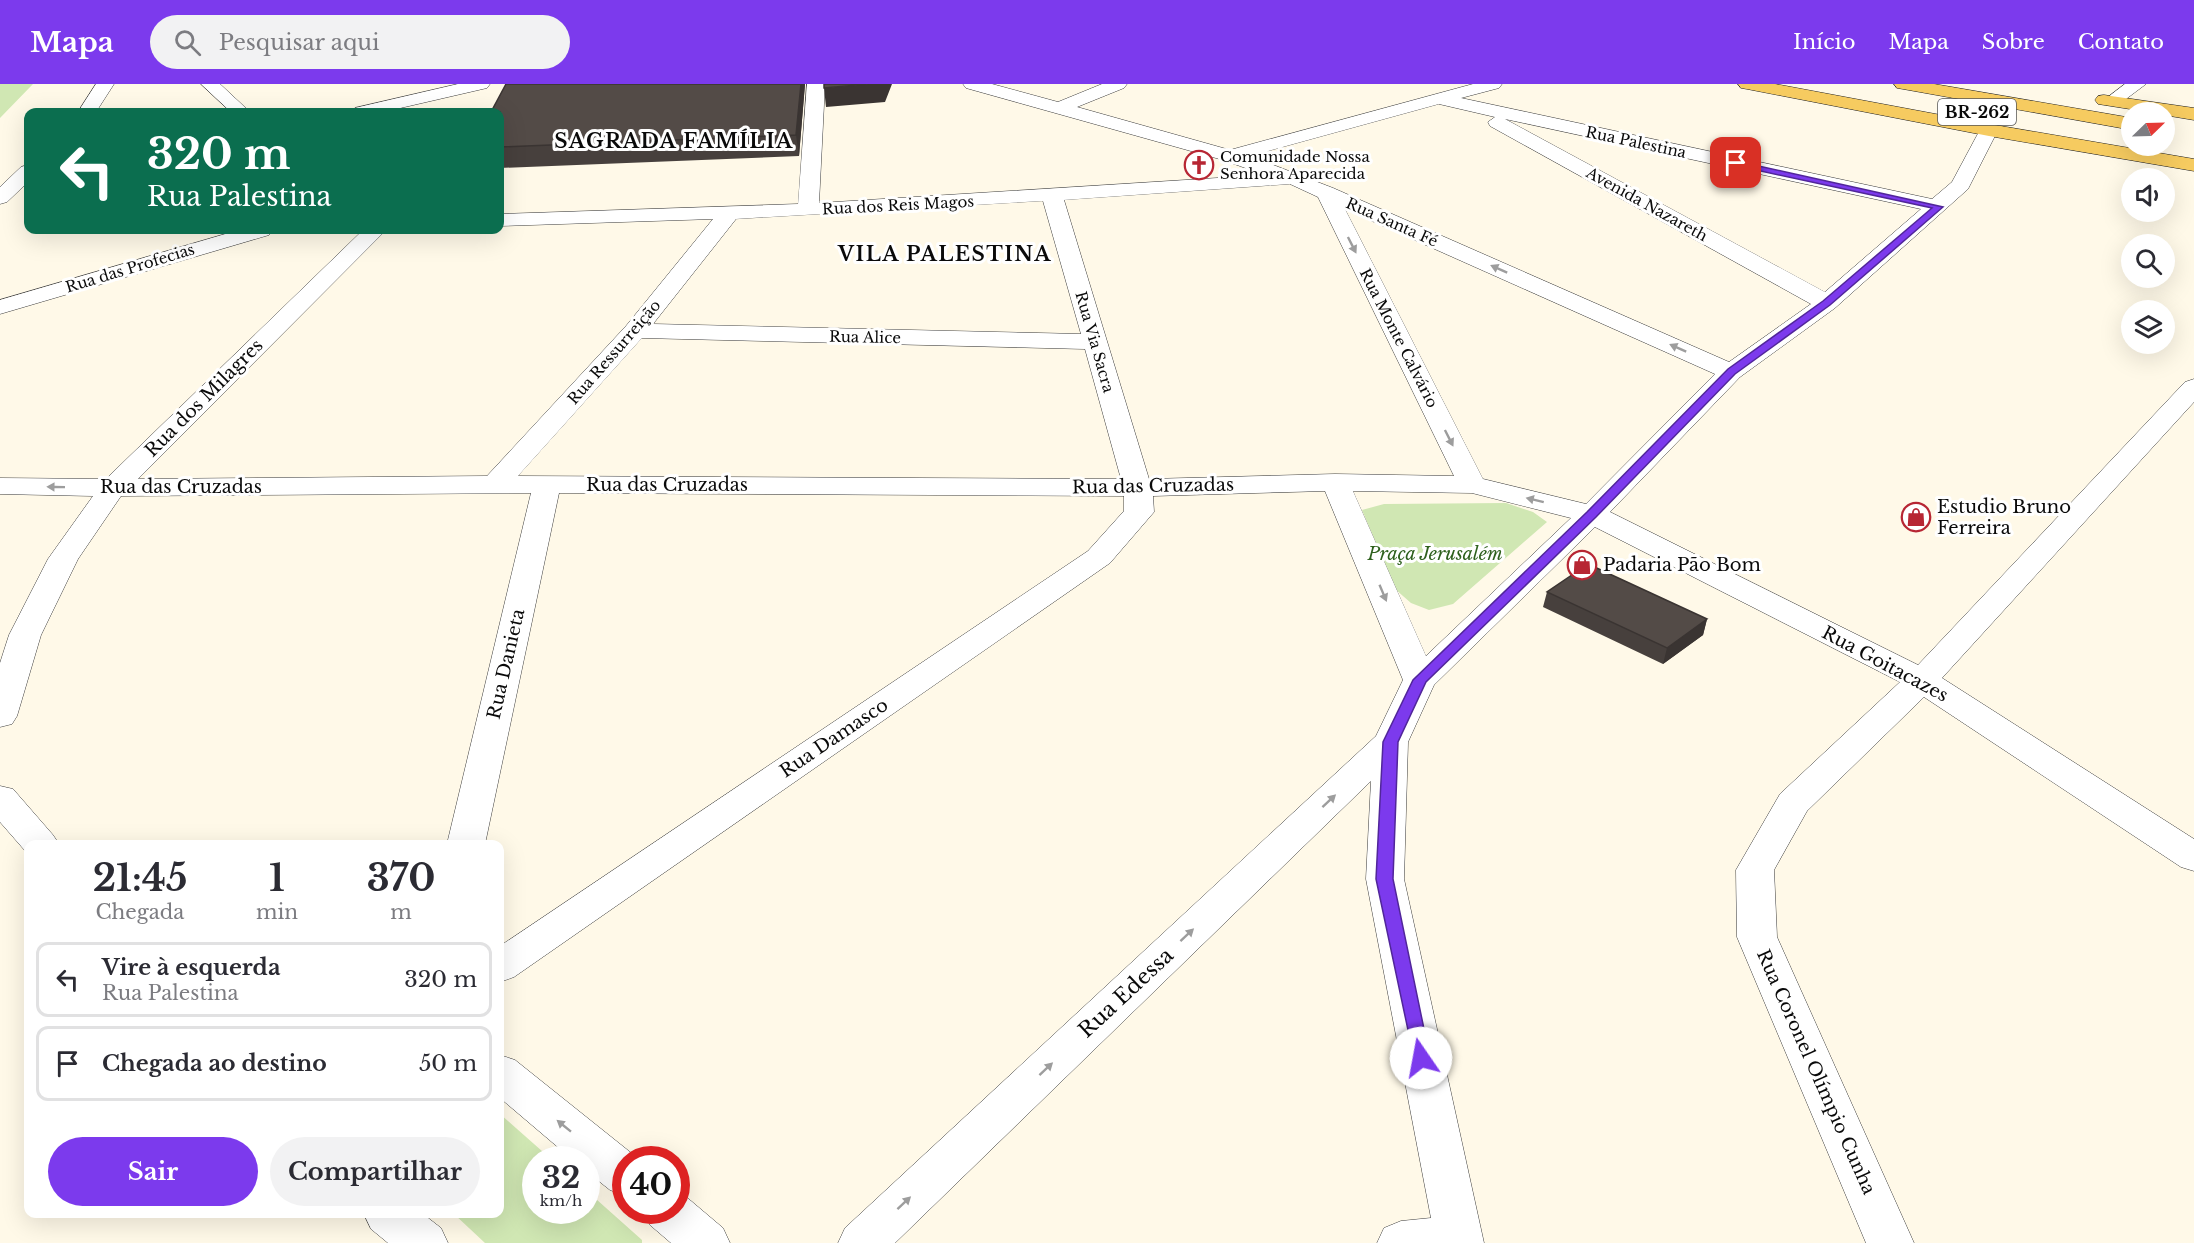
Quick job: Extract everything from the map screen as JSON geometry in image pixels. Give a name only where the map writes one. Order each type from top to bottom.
[{"type":"main road","name":"BR-262","points":[[1747,84],[1989,130],[2194,165]]},
{"type":"main road","name":"BR-262","points":[[1828,84],[2121,133]]},
{"type":"main road","name":"BR-262","points":[[1903,84],[2112,121],[2121,128]]},
{"type":"main road","points":[[1954,84],[2112,121]]},
{"type":"main road","name":"BR-262","points":[[2002,84],[2046,91]]},
{"type":"main road","points":[[1776,90],[2121,133]]},
{"type":"main road","points":[[2090,98],[2194,114]]},
{"type":"main road","points":[[2175,147],[2194,150]]},
{"type":"street","points":[[90,108],[105,84]]},
{"type":"street","points":[[210,84],[237,108]]},
{"type":"street","points":[[379,108],[482,84]]},
{"type":"street","points":[[808,210],[816,84]]},
{"type":"street","name":"Rua Santa Fé","points":[[972,84],[1230,156],[1295,179],[1731,372]]},
{"type":"street","points":[[1057,109],[1118,84]]},
{"type":"street","points":[[1230,156],[1493,84]]},
{"type":"street","points":[[2112,101],[2138,84]]},
{"type":"street","name":"Rua Palestina","points":[[1439,99],[1938,207]]},
{"type":"street","name":"Avenida Nazareth","points":[[1466,106],[1827,303]]},
{"type":"street","points":[[1401,1243],[1459,1240],[1384,879],[1390,742],[1420,680],[1592,514],[1731,372],[1827,303],[1962,185],[1989,130]]},
{"type":"street","points":[[13,190],[24,176]]},
{"type":"street","name":"Rua dos Reis Magos","points":[[504,220],[808,210],[1295,179]]},
{"type":"street","name":"Rua Monte Calvário","points":[[1326,192],[1472,485]]},
{"type":"street","name":"Rua Via Sacra","points":[[1052,196],[1138,488]]},
{"type":"street","name":"Rua Ressurreição","points":[[493,486],[635,331],[729,214]]},
{"type":"street","name":"Rua das Profecias","points":[[0,307],[247,234]]},
{"type":"street","name":"Rua dos Milagres","points":[[0,716],[25,635],[63,559],[113,488],[371,234]]},
{"type":"street","name":"Rua Alice","points":[[635,331],[1095,342]]},
{"type":"street","name":"Rua Coronel Olímpio Cunha","points":[[1890,1243],[1757,937],[1755,870],[1793,803],[1922,680],[2194,387]]},
{"type":"street","points":[[1335,482],[1420,680]]},
{"type":"street","name":"Rua das Cruzadas","points":[[0,486],[113,488],[547,484],[1138,488],[1335,482],[1472,485],[1592,514]]},
{"type":"street","name":"Rua Danieta","points":[[467,840],[547,484]]},
{"type":"street","name":"Rua Damasco","points":[[504,963],[1099,557],[1139,512],[1138,488]]},
{"type":"street","name":"Rua Goitacazes","points":[[1592,514],[1922,680],[2194,857]]},
{"type":"street","name":"Rua Edessa","points":[[862,1243],[1390,742]]},
{"type":"street","points":[[0,798],[37,840]]},
{"type":"street","points":[[504,1076],[612,1165]]},
{"type":"street","points":[[393,1218],[424,1243]]},
{"type":"street","points":[[684,1224],[706,1243]]},
{"type":"green space","points":[[0,84],[33,84],[0,118]]},
{"type":"green space","name":"Praça Jerusalém","points":[[1506,503],[1533,512],[1547,522],[1453,604],[1429,610],[1411,603],[1395,589],[1362,510],[1384,504]]},
{"type":"green space","points":[[504,1118],[536,1146],[522,1146],[522,1224],[600,1224],[600,1203],[612,1213],[612,1224],[624,1224],[642,1240],[642,1243],[485,1243],[458,1218],[504,1218]]},
{"type":"building","points":[[506,84],[801,84],[796,135],[504,147],[504,108],[493,108]]},
{"type":"building","points":[[824,84],[868,84],[824,88]]},
{"type":"building","points":[[1588,564],[1707,619],[1667,648],[1547,592]]},
{"type":"place","name":"Comunidade Nossa Senhora Aparecida","points":[[1199,165]]},
{"type":"place","name":"Estudio Bruno Ferreira","points":[[1916,517]]},
{"type":"place","name":"Padaria Pão Bom","points":[[1582,565]]},
{"type":"district","name":"SAGRADA FAMÍLIA","points":[[674,141]]},
{"type":"district","name":"VILA PALESTINA","points":[[945,254]]},
{"type":"route","points":[[1421,1058],[1384,879],[1390,742],[1420,680],[1592,514],[1731,372],[1827,303],[1938,207],[1736,163]]}]
